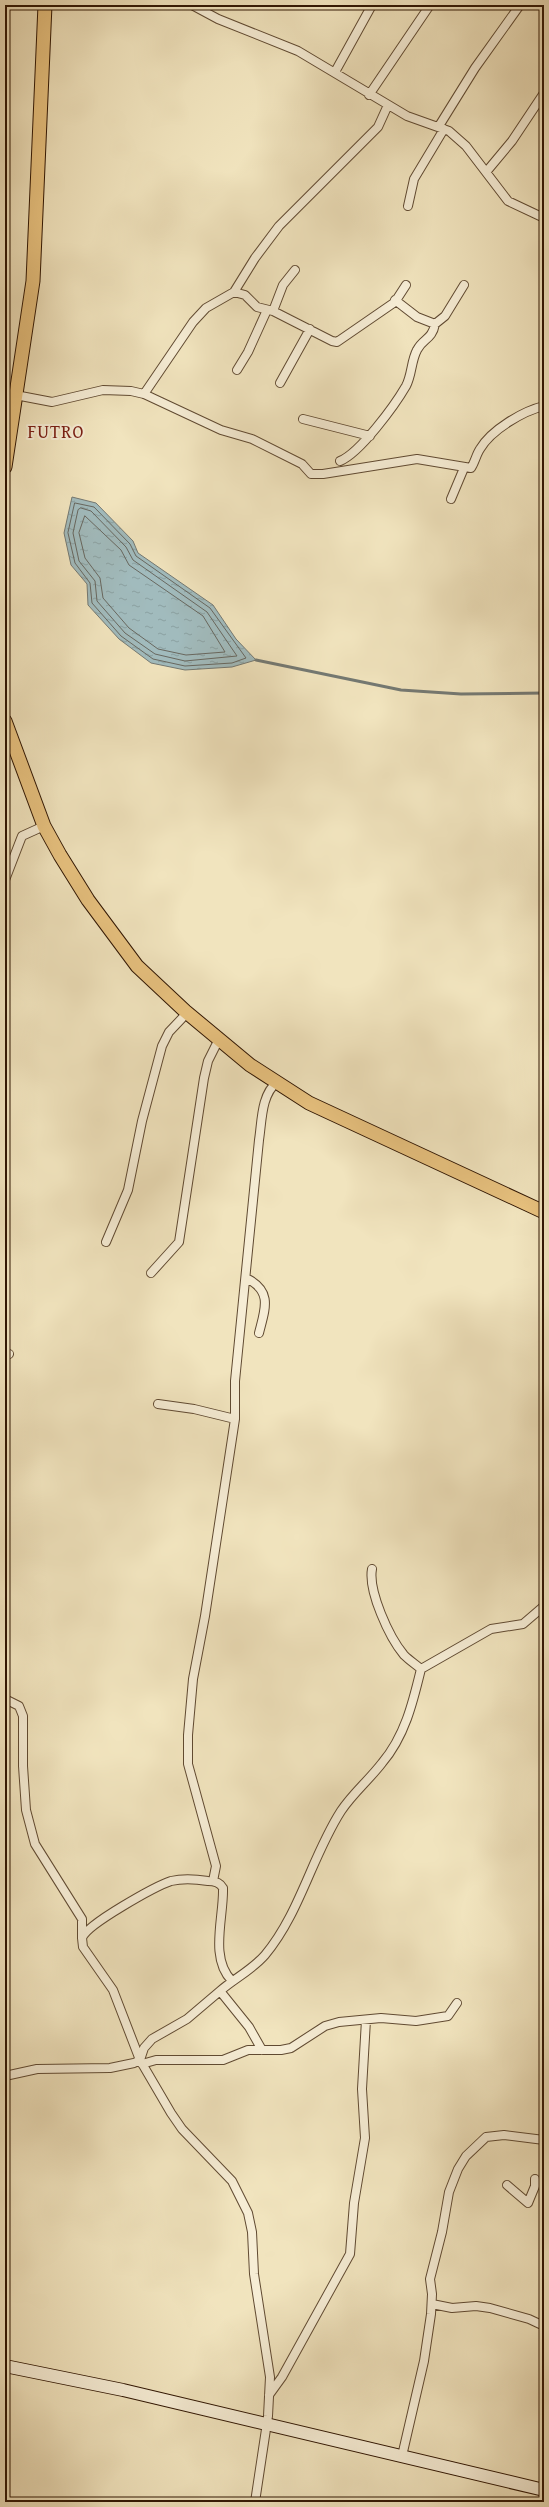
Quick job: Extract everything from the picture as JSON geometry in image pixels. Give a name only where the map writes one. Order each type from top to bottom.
[{"type":"main road","points":[[5,467],[10,394],[26,339],[33,281],[45,5]]},
{"type":"main road","points":[[6,729],[44,826],[88,900],[137,966],[218,1041],[309,1103],[544,1212]]},
{"type":"street","points":[[192,5],[218,20],[298,51],[335,72],[369,95],[407,116],[442,128],[466,146],[508,201],[544,218]]},
{"type":"street","points":[[335,72],[372,5]]},
{"type":"street","points":[[369,95],[430,5]]},
{"type":"street","points":[[408,206],[414,179],[475,68],[520,5]]},
{"type":"street","points":[[486,171],[512,141],[544,93]]},
{"type":"street","points":[[144,394],[193,322],[206,308],[234,292],[255,258],[279,226],[378,127],[388,105]]},
{"type":"street","points":[[237,370],[283,285],[295,270]]},
{"type":"street","points":[[234,292],[245,295],[257,307],[270,310],[337,342],[374,318],[395,300],[406,285]]},
{"type":"street","points":[[340,461],[346,459],[370,436],[407,385],[417,350],[433,335],[435,324],[445,316],[464,285]]},
{"type":"street","points":[[395,300],[417,317],[435,324]]},
{"type":"street","points":[[280,383],[310,329]]},
{"type":"street","points":[[10,394],[52,402],[103,390],[131,391],[144,394],[221,430],[252,439],[302,464],[311,474],[323,474],[416,459],[442,462],[464,468],[471,468],[480,448],[495,433],[525,414],[544,406]]},
{"type":"street","points":[[303,419],[370,436]]},
{"type":"street","points":[[451,499],[464,468]]},
{"type":"street","points":[[5,880],[22,836],[30,831],[44,826]]},
{"type":"street","points":[[106,1242],[128,1190],[141,1127],[162,1046],[169,1032],[187,1013]]},
{"type":"street","points":[[151,1273],[179,1242],[204,1078],[208,1062],[218,1041]]},
{"type":"street","points":[[213,1881],[216,1866],[188,1764],[188,1735],[193,1680],[205,1616],[235,1419],[235,1381],[262,1114],[271,1087],[277,1082]]},
{"type":"street","points":[[246,1278],[263,1291],[265,1297],[259,1333]]},
{"type":"street","points":[[158,1404],[194,1409],[235,1419]]},
{"type":"street","points":[[372,1568],[372,1588],[390,1630],[401,1650],[421,1669]]},
{"type":"street","points":[[141,2062],[144,2048],[152,2039],[187,2019],[220,1990],[249,1970],[266,1954],[298,1899],[324,1842],[341,1811],[357,1788],[382,1763],[394,1748],[409,1713],[421,1669],[491,1628],[523,1624],[544,1606]]},
{"type":"street","points":[[5,1698],[19,1706],[24,1716],[26,1810],[35,1844],[82,1919],[83,1947],[113,1990],[141,2062],[176,2122],[225,2172],[246,2204],[252,2232],[254,2274],[267,2350],[269,2395],[254,2502]]},
{"type":"street","points":[[82,1938],[84,1932],[94,1925],[163,1885],[188,1879],[213,1881],[222,1887],[219,1920],[222,1963],[224,1972],[232,1981]]},
{"type":"street","points":[[220,1990],[249,2027],[262,2050]]},
{"type":"street","points":[[5,2076],[37,2069],[110,2068],[156,2060],[224,2060],[243,2051],[291,2048],[318,2030],[333,2023],[381,2018],[408,2022],[436,2020],[448,2016],[457,2002]]},
{"type":"street","points":[[269,2395],[282,2377],[350,2254],[354,2203],[365,2138],[362,2089],[366,2020]]},
{"type":"street","points":[[402,2456],[424,2361],[432,2304],[430,2279],[442,2232],[449,2192],[461,2163],[480,2141],[491,2135],[515,2136],[544,2140]]},
{"type":"street","points":[[507,2185],[528,2202],[535,2186],[535,2179]]},
{"type":"street","points":[[432,2304],[452,2308],[476,2306],[490,2308],[529,2319],[544,2326]]},
{"type":"street","points":[[5,2366],[123,2390],[544,2490]]},
{"type":"water","points":[[72,497],[96,503],[133,541],[138,553],[213,605],[236,639],[256,660],[232,667],[185,670],[151,663],[119,639],[88,605],[87,584],[71,565],[64,533]]},
{"type":"waterway","points":[[256,660],[401,690],[461,694],[544,693]]},
{"type":"district","name":"FUTRO","points":[[56,432]]}]
